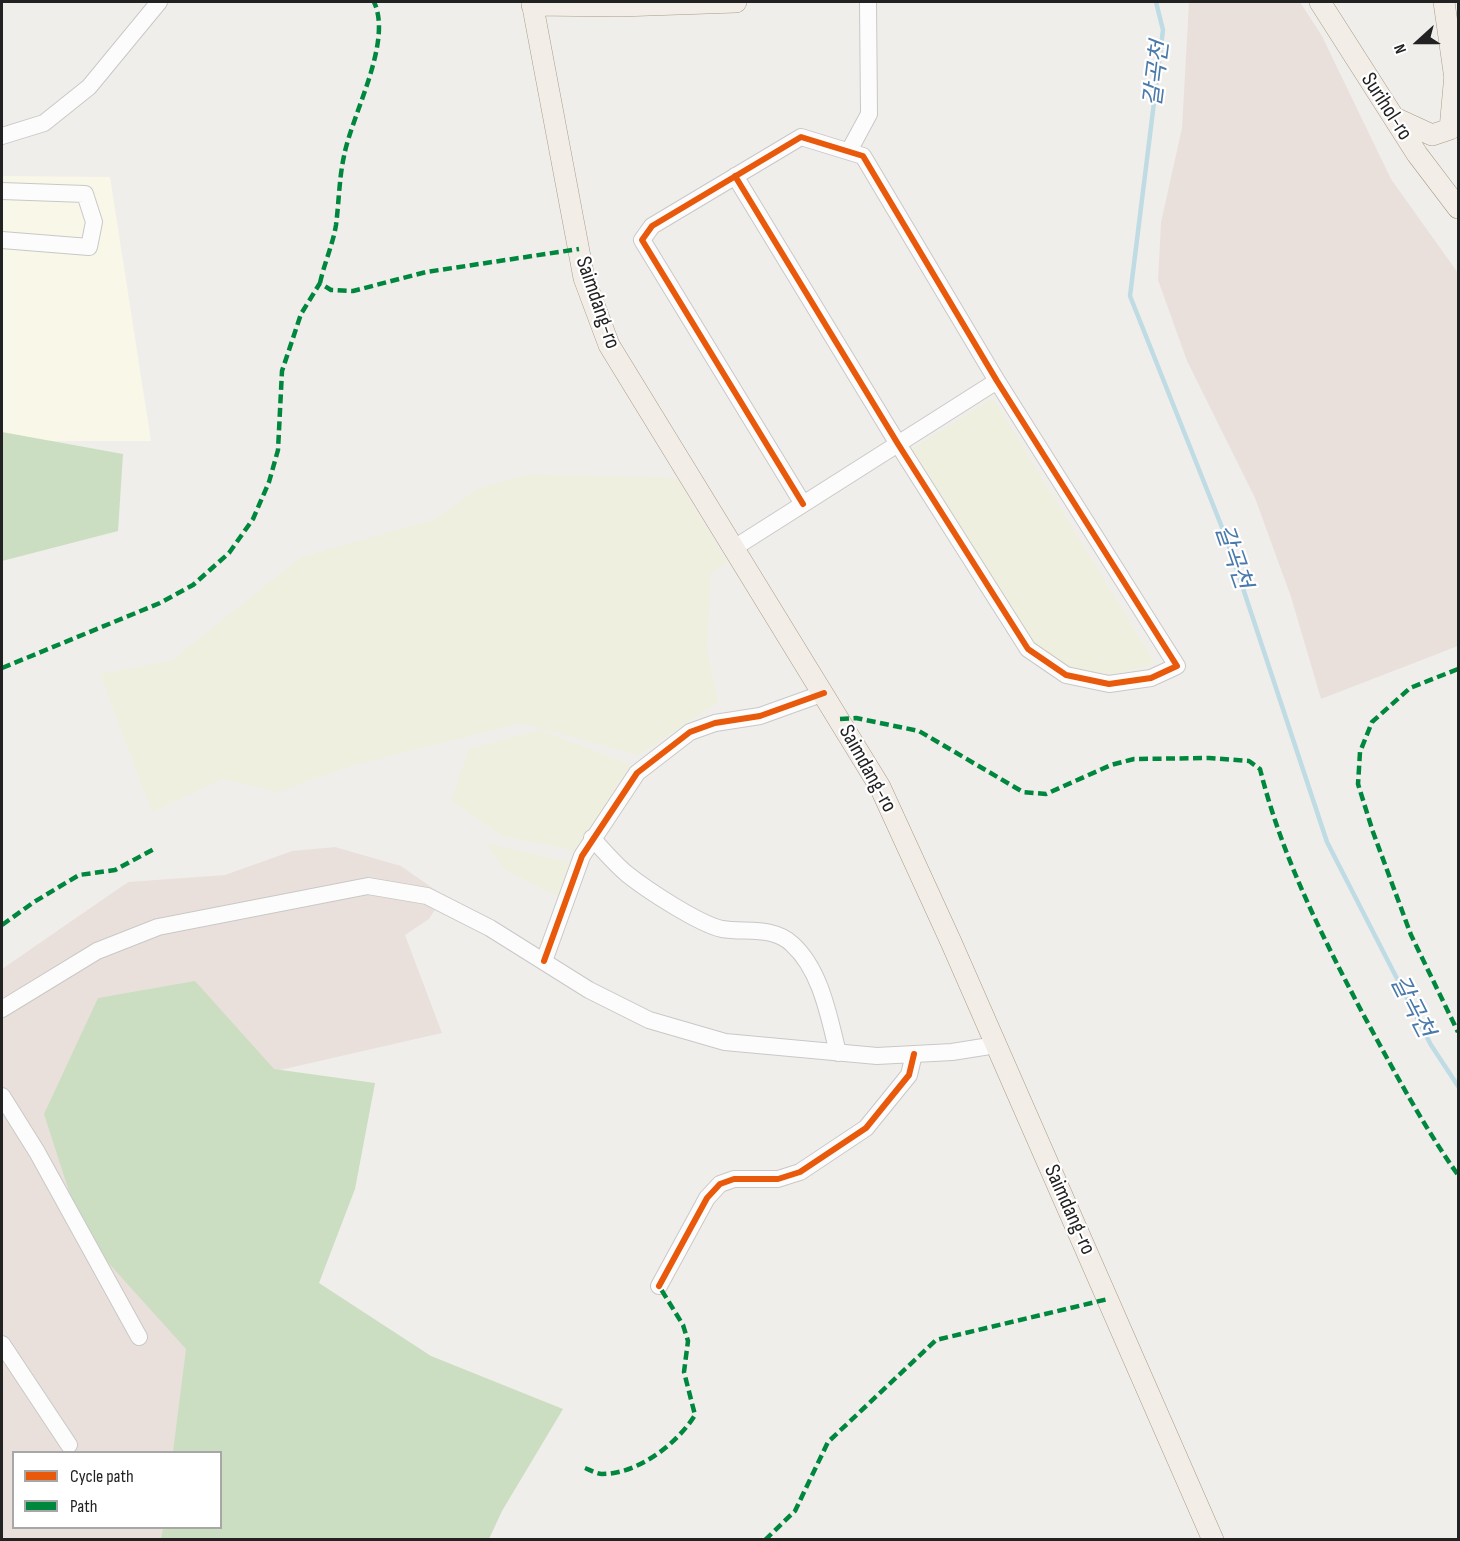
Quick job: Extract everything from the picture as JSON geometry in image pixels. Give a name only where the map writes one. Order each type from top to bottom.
[{"type":"main road","points":[[532,3],[620,6],[736,2]]},
{"type":"main road","name":"Surihol-ro","points":[[1320,2],[1417,154],[1458,207]]},
{"type":"main road","points":[[1444,2],[1457,80],[1458,104]]},
{"type":"main road","name":"Saimdang-ro","points":[[532,3],[584,278],[609,345],[880,787],[1213,1539]]},
{"type":"main road","points":[[1394,118],[1432,135],[1450,129],[1457,80]]},
{"type":"street","points":[[2,136],[44,123],[89,87],[159,2]]},
{"type":"street","points":[[849,152],[869,114],[868,2]]},
{"type":"street","points":[[735,176],[898,444],[1028,649],[1066,675],[1109,684],[1151,678],[1177,666],[997,381],[863,156],[801,137],[735,176],[652,226],[642,240],[803,504]]},
{"type":"street","points":[[2,191],[85,194],[94,222],[89,247],[2,240]]},
{"type":"street","points":[[734,548],[997,381]]},
{"type":"street","points":[[544,961],[582,856],[636,773],[690,732],[715,723],[760,716],[824,693]]},
{"type":"street","points":[[592,838],[627,874],[703,922],[723,929],[764,930],[791,943],[806,962],[815,980],[838,1053]]},
{"type":"street","points":[[2,1009],[97,951],[158,927],[368,886],[427,896],[490,928],[589,990],[649,1020],[725,1042],[877,1056],[952,1052],[996,1045]]},
{"type":"street","points":[[659,1286],[707,1198],[720,1184],[734,1179],[778,1179],[800,1172],[866,1128],[909,1075],[914,1054]]},
{"type":"street","points":[[2,1096],[37,1152],[139,1337]]},
{"type":"street","points":[[2,1344],[69,1445]]},
{"type":"shaded area","points":[[1189,2],[1300,2],[1322,36],[1391,179],[1458,273],[1458,646],[1321,699],[1291,597],[1255,498],[1187,361],[1158,280],[1161,222],[1182,128]]},
{"type":"shaded area","points":[[2,176],[110,177],[151,441],[2,441]]},
{"type":"shaded area","points":[[335,847],[401,866],[444,896],[429,919],[405,935],[442,1033],[267,1073],[280,1539],[2,1540],[2,969],[128,882],[225,875],[292,851]]},
{"type":"green space","points":[[993,398],[1152,658],[1151,666],[1108,675],[1068,666],[1033,643],[912,449]]},
{"type":"green space","points":[[2,432],[123,454],[118,531],[2,561]]},
{"type":"green space","points":[[529,474],[677,478],[727,563],[711,573],[707,648],[718,702],[639,755],[521,723],[351,766],[278,792],[222,779],[152,812],[100,674],[171,661],[301,557],[433,520],[479,488]]},
{"type":"green space","points":[[540,730],[634,766],[582,852],[502,836],[451,801],[469,749]]},
{"type":"green space","points":[[485,843],[577,864],[559,897],[505,870]]},
{"type":"green space","points":[[195,981],[274,1069],[375,1083],[355,1189],[319,1283],[431,1356],[563,1409],[502,1511],[489,1539],[161,1539],[163,1529],[222,1529],[222,1451],[173,1451],[186,1349],[95,1248],[76,1213],[44,1114],[98,998]]},
{"type":"waterway","name":"갈곡천","points":[[1156,2],[1163,30],[1130,296],[1227,540],[1327,842],[1431,1045],[1458,1086]]},
{"type":"marked path","points":[[320,283],[336,225],[341,173],[348,139],[375,57],[378,18],[374,2]]},
{"type":"marked path","points":[[2,668],[160,603],[193,585],[229,553],[253,519],[269,482],[278,450],[282,371],[301,314],[320,283],[331,290],[353,291],[426,272],[579,249]]},
{"type":"marked path","points":[[1458,669],[1410,688],[1372,722],[1360,752],[1358,784],[1411,935],[1458,1032]]},
{"type":"marked path","points":[[840,719],[856,718],[919,731],[1023,792],[1046,794],[1111,765],[1134,759],[1209,758],[1249,761],[1260,769],[1291,864],[1332,954],[1408,1096],[1458,1175]]},
{"type":"marked path","points":[[2,925],[34,902],[79,875],[115,870],[154,849]]},
{"type":"marked path","points":[[585,1468],[602,1474],[616,1473],[642,1463],[667,1446],[695,1415],[684,1372],[688,1341],[683,1325],[659,1286]]},
{"type":"marked path","points":[[765,1540],[795,1511],[828,1442],[936,1340],[1108,1299]]},
{"type":"cycle path","points":[[735,176],[898,444],[1028,649],[1066,675],[1109,684],[1151,678],[1177,666],[997,381],[863,156],[801,137],[652,226],[642,240],[803,504]]},
{"type":"cycle path","points":[[544,961],[582,856],[637,773],[690,732],[715,723],[760,716],[824,693]]},
{"type":"cycle path","points":[[659,1286],[707,1198],[720,1184],[734,1179],[778,1179],[800,1172],[866,1128],[909,1075],[914,1054]]}]
